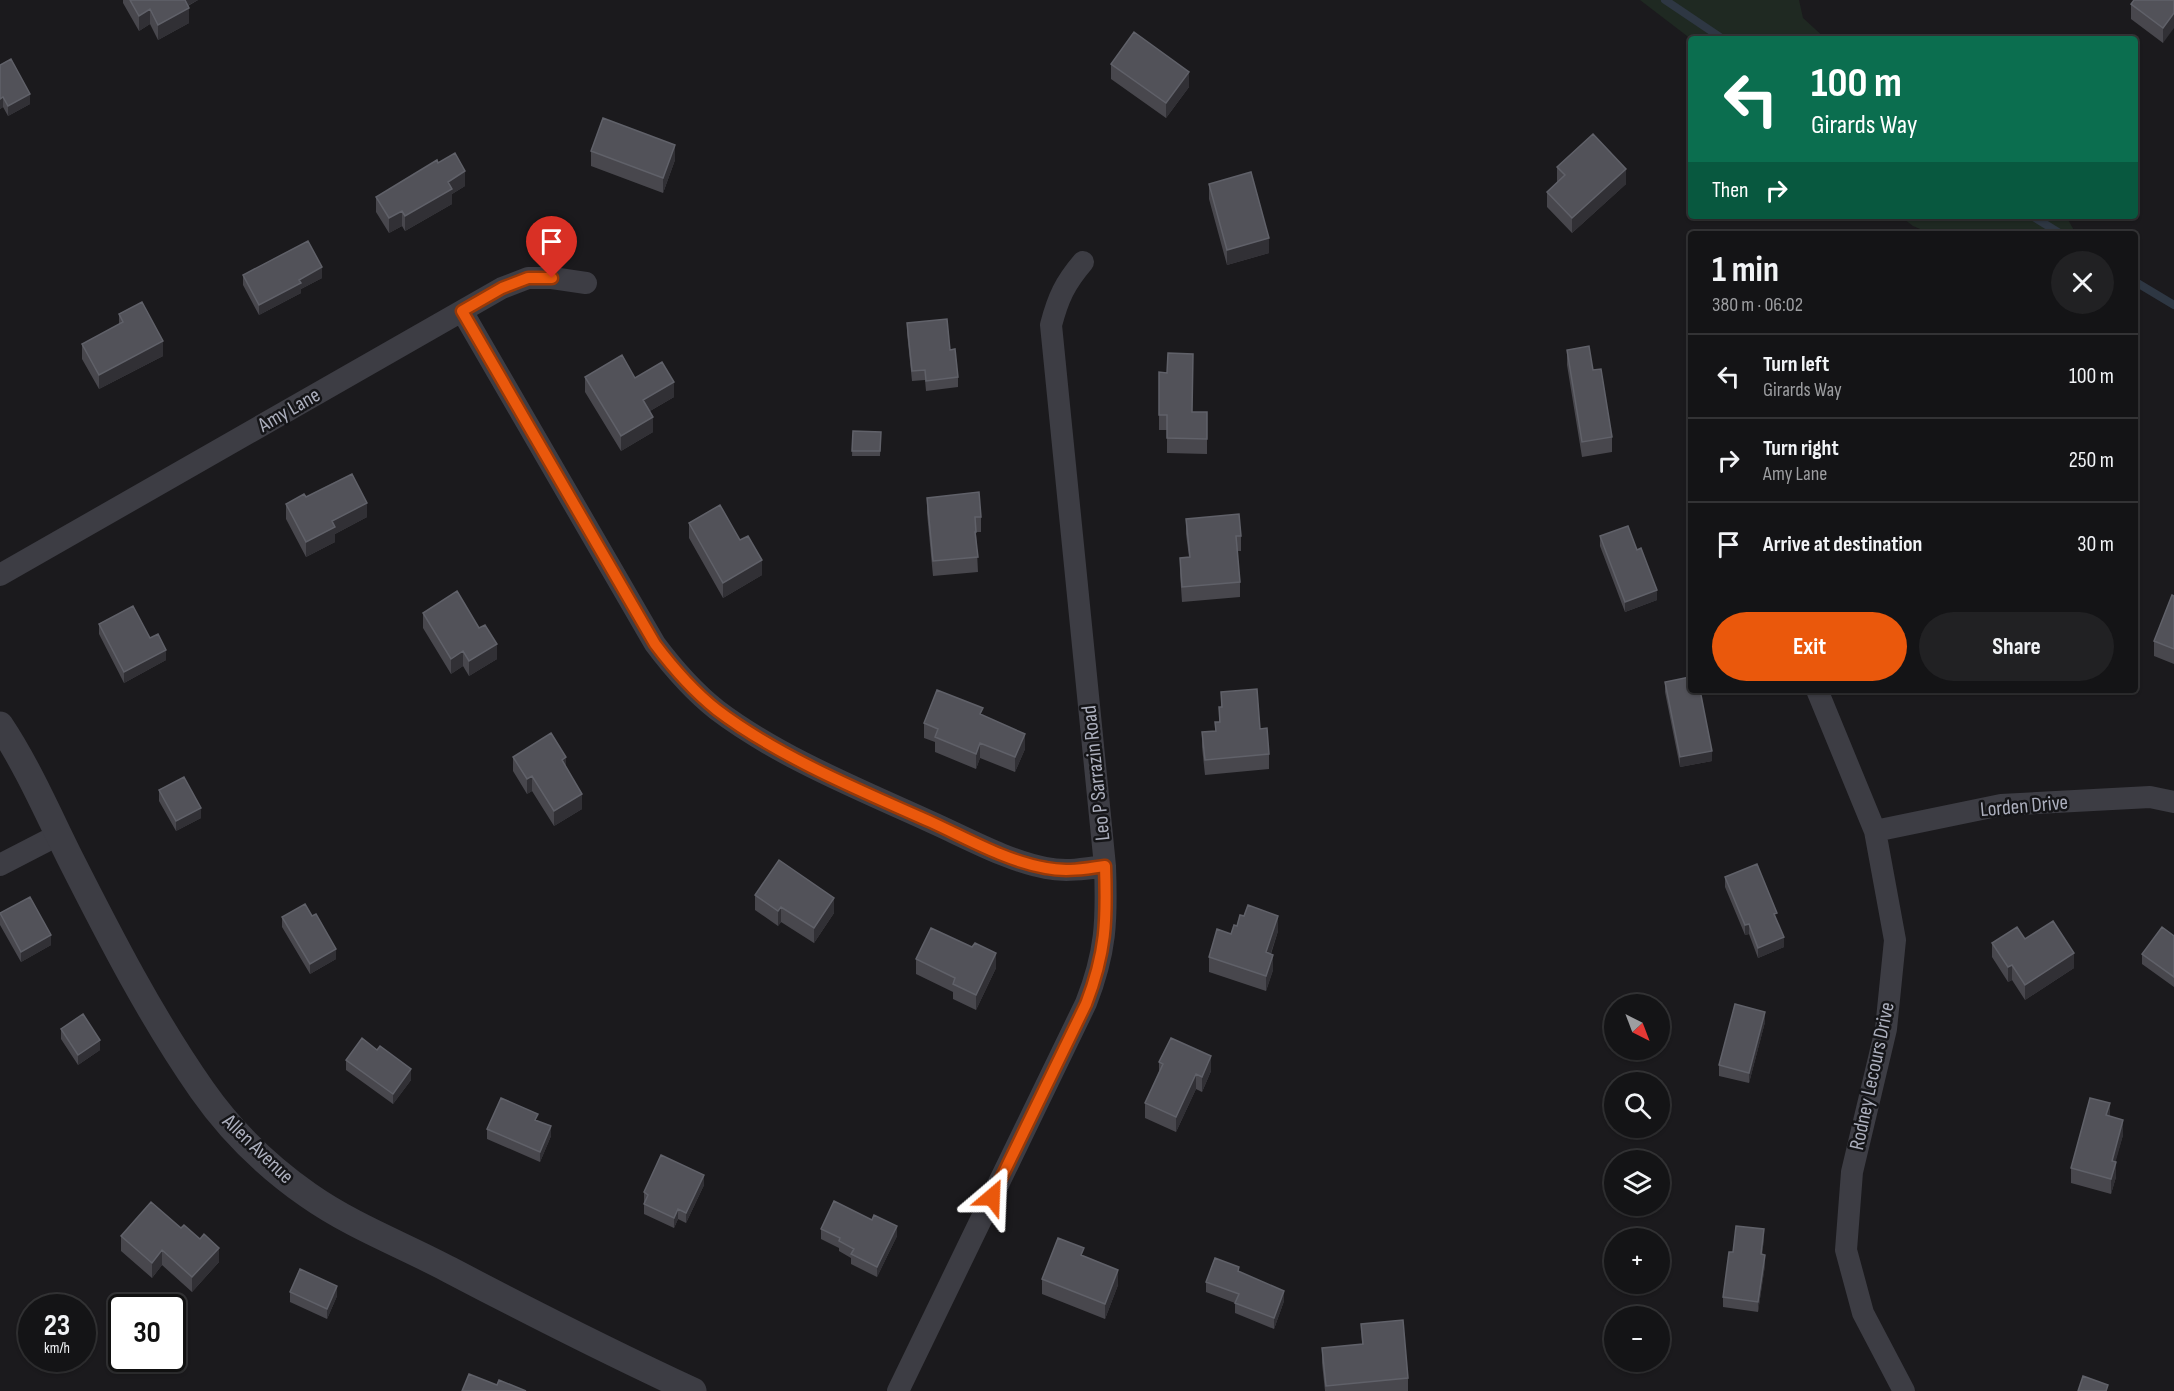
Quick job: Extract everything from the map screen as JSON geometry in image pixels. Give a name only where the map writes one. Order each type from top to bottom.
[{"type":"street","name":"Leo P Sarrazin Road","points":[[898,1391],[1086,1004],[1098,972],[1105,939],[1105,866],[1052,325],[1057,301],[1068,280],[1083,262]]},
{"type":"street","name":"Amy Lane","points":[[0,575],[502,288],[528,278],[552,278],[586,283]]},
{"type":"street","points":[[462,311],[655,644],[689,685],[716,709],[746,730],[804,762],[990,849],[1046,868],[1072,870],[1105,866]]},
{"type":"street","name":"Rodney Lecours Drive","points":[[1818,693],[1875,831],[1895,940],[1886,1029],[1852,1172],[1846,1250],[1863,1313],[1904,1391]]},
{"type":"street","name":"Allen Avenue","points":[[0,725],[11,742],[133,978],[202,1090],[221,1114],[275,1169],[309,1196],[361,1226],[406,1246],[563,1328],[693,1391]]},
{"type":"street","name":"Lorden Drive","points":[[1875,831],[2001,805],[2150,797],[2174,802]]},
{"type":"street","points":[[0,865],[58,835]]},
{"type":"shaded area","points":[[1640,0],[1799,0],[1803,18],[1823,36],[1688,36]]},
{"type":"shaded area","points":[[1904,219],[2068,219],[2074,231],[1925,231]]},
{"type":"building","points":[[130,0],[185,0],[189,8],[158,25],[150,9],[139,16]]},
{"type":"building","points":[[2134,0],[2174,0],[2174,13],[2163,28],[2131,4]]},
{"type":"building","points":[[1134,32],[1189,72],[1166,103],[1111,64]]},
{"type":"building","points":[[11,59],[30,94],[8,106],[3,97],[0,99],[0,65]]},
{"type":"building","points":[[603,118],[675,145],[663,178],[591,151]]},
{"type":"building","points":[[1593,134],[1626,169],[1572,218],[1547,192],[1565,175],[1557,167]]},
{"type":"building","points":[[455,153],[465,171],[448,182],[452,189],[405,216],[402,211],[389,218],[376,197],[437,160],[438,163]]},
{"type":"building","points":[[1251,172],[1269,238],[1227,250],[1209,184]]},
{"type":"building","points":[[308,241],[322,267],[299,280],[301,283],[259,305],[243,275]]},
{"type":"building","points":[[142,302],[163,341],[99,375],[82,344],[123,322],[119,314]]},
{"type":"building","points":[[947,319],[950,350],[955,349],[958,377],[926,381],[925,370],[912,371],[907,323]]},
{"type":"building","points":[[1589,346],[1593,370],[1601,369],[1612,437],[1582,442],[1567,350]]},
{"type":"building","points":[[1168,353],[1193,354],[1192,412],[1207,412],[1207,439],[1167,438],[1167,415],[1159,415],[1159,372],[1167,373]]},
{"type":"building","points":[[622,355],[635,378],[662,362],[674,382],[643,400],[653,417],[621,436],[585,377]]},
{"type":"building","points":[[853,431],[881,432],[880,451],[852,451]]},
{"type":"building","points":[[352,474],[367,503],[332,521],[335,527],[306,542],[286,504],[304,494],[306,497]]},
{"type":"building","points":[[979,492],[981,517],[975,517],[978,557],[933,561],[927,498]]},
{"type":"building","points":[[720,505],[740,540],[748,536],[762,560],[723,583],[689,523]]},
{"type":"building","points":[[1239,514],[1241,536],[1236,536],[1240,582],[1182,587],[1180,558],[1190,557],[1186,519]]},
{"type":"building","points":[[1628,526],[1637,550],[1641,548],[1657,590],[1625,602],[1600,536]]},
{"type":"building","points":[[457,591],[479,628],[485,625],[497,644],[469,661],[463,651],[451,659],[423,613]]},
{"type":"building","points":[[2172,595],[2174,596],[2174,649],[2154,641]]},
{"type":"building","points":[[133,606],[150,638],[158,634],[166,650],[124,672],[99,624]]},
{"type":"building","points":[[1688,677],[1688,693],[1701,693],[1712,751],[1680,757],[1665,682]]},
{"type":"building","points":[[1257,689],[1260,729],[1267,728],[1269,754],[1205,760],[1202,732],[1216,731],[1215,722],[1220,722],[1219,707],[1222,707],[1221,692]]},
{"type":"building","points":[[937,690],[983,708],[980,714],[1025,734],[1015,757],[980,743],[976,754],[935,737],[938,729],[924,723]]},
{"type":"building","points":[[551,733],[566,757],[562,760],[582,794],[554,811],[532,776],[527,779],[513,757]]},
{"type":"building","points":[[184,777],[201,808],[176,821],[159,790]]},
{"type":"building","points":[[779,860],[834,898],[814,928],[781,907],[778,911],[755,895]]},
{"type":"building","points":[[1757,864],[1784,937],[1758,948],[1749,924],[1745,925],[1725,877]]},
{"type":"building","points":[[30,897],[51,935],[21,952],[0,913]]},
{"type":"building","points":[[305,904],[312,916],[316,914],[336,949],[310,964],[282,917]]},
{"type":"building","points":[[1248,905],[1278,916],[1266,952],[1273,955],[1266,976],[1209,957],[1217,929],[1231,934],[1234,925],[1237,926],[1240,915],[1244,916]]},
{"type":"building","points":[[2053,921],[2074,953],[2025,985],[2012,965],[2008,967],[1992,943],[2017,927],[2025,939]]},
{"type":"building","points":[[2162,927],[2174,936],[2174,977],[2142,954]]},
{"type":"building","points":[[931,928],[972,947],[975,943],[996,953],[976,995],[953,984],[955,978],[916,959]]},
{"type":"building","points":[[1735,1004],[1765,1012],[1749,1073],[1719,1065]]},
{"type":"building","points":[[83,1014],[100,1040],[78,1055],[61,1029]]},
{"type":"building","points":[[362,1038],[377,1050],[380,1046],[411,1069],[393,1094],[346,1060]]},
{"type":"building","points":[[1171,1038],[1211,1056],[1202,1077],[1196,1074],[1176,1117],[1145,1103],[1163,1064],[1159,1062]]},
{"type":"building","points":[[501,1098],[538,1114],[535,1120],[551,1126],[540,1152],[487,1129]]},
{"type":"building","points":[[2090,1098],[2110,1103],[2106,1115],[2123,1120],[2112,1161],[2116,1162],[2111,1179],[2071,1168]]},
{"type":"building","points":[[661,1155],[704,1175],[686,1213],[678,1209],[674,1218],[644,1204],[648,1195],[644,1192]]},
{"type":"building","points":[[834,1201],[872,1220],[874,1215],[897,1226],[877,1267],[851,1254],[854,1249],[839,1241],[840,1238],[821,1229]]},
{"type":"building","points":[[151,1202],[181,1228],[184,1225],[200,1239],[204,1234],[219,1248],[192,1277],[162,1250],[152,1263],[121,1236]]},
{"type":"building","points":[[1736,1226],[1764,1229],[1761,1254],[1765,1255],[1758,1302],[1723,1297],[1729,1252],[1733,1252]]},
{"type":"building","points":[[1058,1238],[1084,1248],[1081,1255],[1118,1270],[1105,1304],[1042,1279]]},
{"type":"building","points":[[1215,1258],[1239,1267],[1238,1271],[1284,1291],[1274,1318],[1235,1303],[1239,1294],[1206,1282]]},
{"type":"building","points":[[300,1269],[337,1286],[327,1309],[290,1292]]},
{"type":"building","points":[[1403,1320],[1408,1378],[1326,1386],[1322,1348],[1363,1344],[1361,1324]]},
{"type":"building","points":[[469,1374],[497,1385],[499,1380],[526,1391],[462,1391]]},
{"type":"building","points":[[2083,1376],[2108,1385],[2106,1391],[2078,1391]]},
{"type":"waterway","points":[[1665,0],[1719,36]]},
{"type":"waterway","points":[[2037,219],[2056,231]]},
{"type":"waterway","points":[[2138,283],[2174,305]]},
{"type":"route","points":[[552,278],[528,278],[502,288],[462,311],[655,644],[689,685],[716,709],[765,741],[865,792],[990,849],[1046,868],[1072,870],[1105,866],[1105,939],[1098,972],[1086,1004],[992,1197]]}]
